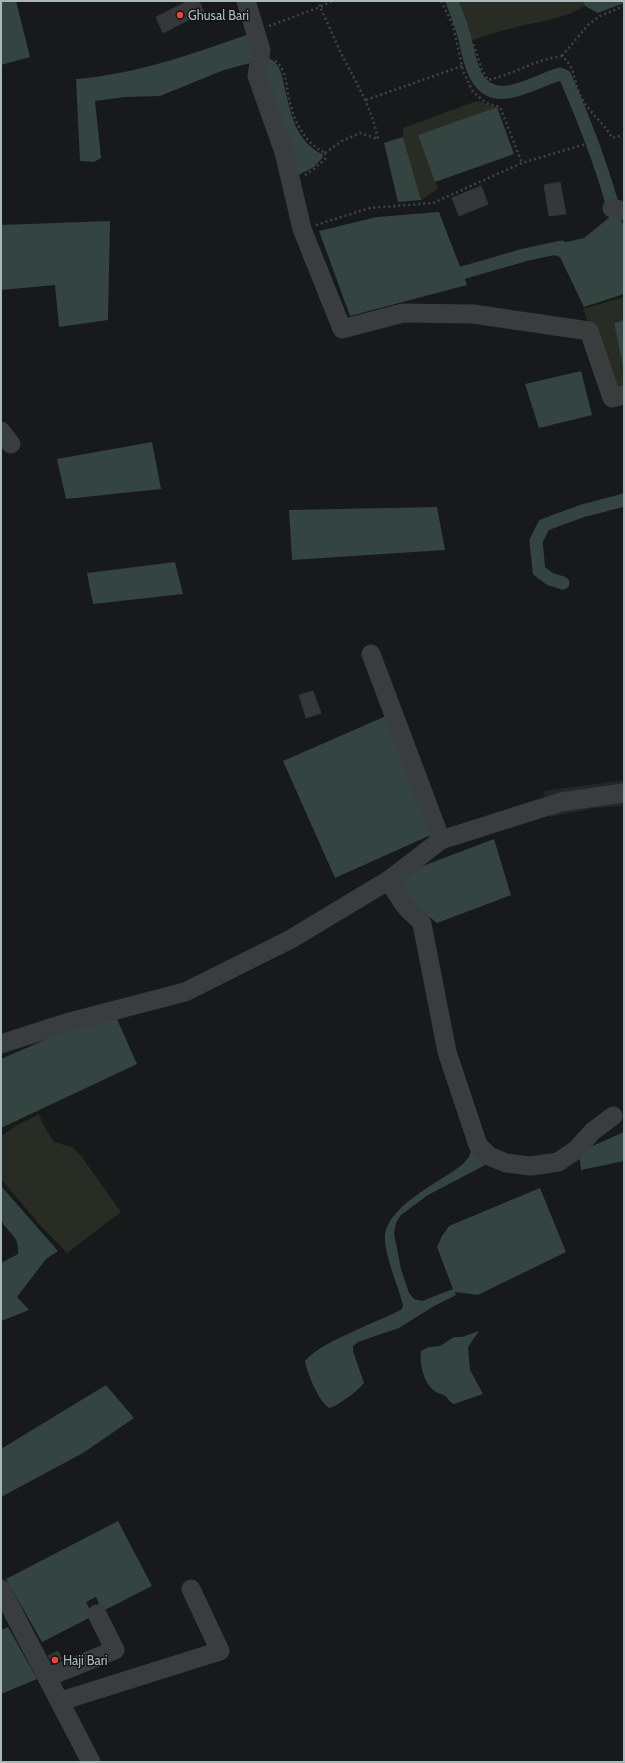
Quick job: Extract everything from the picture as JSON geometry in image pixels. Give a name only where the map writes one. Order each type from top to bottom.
[{"type":"street","points":[[246,1],[261,50],[257,76],[284,152],[302,229],[342,329],[404,313],[473,314],[589,331],[612,398],[624,395]]},
{"type":"street","points":[[371,654],[441,840]]},
{"type":"street","points":[[1,1044],[66,1023],[185,992],[291,939],[389,880],[441,840],[561,802],[624,793]]},
{"type":"street","points":[[389,880],[411,913],[418,917],[422,924],[447,1052],[478,1145],[490,1156],[506,1163],[531,1166],[558,1162],[576,1150],[593,1131],[613,1116]]},
{"type":"street","points":[[1,1589],[91,1762]]},
{"type":"street","points":[[60,1700],[220,1651],[191,1589]]},
{"type":"street","points":[[48,1677],[115,1650],[97,1614]]},
{"type":"path","points":[[290,174],[303,176],[325,158],[325,153],[342,141],[360,133],[378,139],[375,124],[366,100],[343,57],[318,1]]},
{"type":"path","points":[[255,31],[320,7],[332,1]]},
{"type":"path","points":[[441,1],[454,25],[463,71],[473,92],[486,103],[500,107],[522,163]]},
{"type":"path","points":[[470,41],[473,43],[482,70],[488,80],[505,76],[552,57],[562,56],[588,26],[600,16],[624,6]]},
{"type":"path","points":[[562,56],[570,63],[579,92],[589,110],[605,126],[612,138],[624,135]]},
{"type":"path","points":[[271,57],[282,66],[294,116],[304,136],[311,144],[325,153]]},
{"type":"path","points":[[366,100],[462,66]]},
{"type":"path","points":[[302,229],[370,208],[433,203],[522,163],[589,143],[618,209]]},
{"type":"shaded area","points":[[1,1],[16,1],[30,57],[1,65]]},
{"type":"shaded area","points":[[454,1],[583,1],[585,6],[566,15],[515,27],[470,41]]},
{"type":"shaded area","points":[[583,1],[624,1],[624,3],[598,13],[585,6]]},
{"type":"shaded area","points":[[252,33],[254,62],[224,70],[160,96],[125,97],[95,101],[101,158],[94,162],[80,161],[76,79],[121,73],[166,62]]},
{"type":"shaded area","points":[[268,57],[279,67],[292,118],[300,135],[313,149],[322,154],[323,157],[314,167],[298,175],[263,85]]},
{"type":"shaded area","points":[[477,101],[497,107],[419,135],[438,189],[421,200],[403,137],[403,128]]},
{"type":"shaded area","points":[[497,107],[514,154],[435,182],[418,135]]},
{"type":"shaded area","points":[[403,137],[421,200],[398,202],[384,143]]},
{"type":"shaded area","points":[[439,212],[467,285],[350,316],[319,231],[377,217]]},
{"type":"shaded area","points":[[619,215],[624,227],[624,294],[584,307],[560,257],[544,252],[544,247],[584,238],[611,216]]},
{"type":"shaded area","points":[[110,221],[108,320],[59,327],[55,285],[1,290],[1,225]]},
{"type":"shaded area","points":[[624,297],[624,319],[614,323],[624,370],[624,387],[613,390],[583,309]]},
{"type":"shaded area","points":[[624,320],[624,372],[614,323]]},
{"type":"shaded area","points":[[581,371],[592,415],[539,428],[525,384]]},
{"type":"shaded area","points":[[152,442],[161,489],[66,499],[57,459]]},
{"type":"shaded area","points":[[437,507],[445,550],[292,560],[289,510]]},
{"type":"shaded area","points":[[175,562],[183,594],[93,604],[87,573]]},
{"type":"shaded area","points":[[386,716],[433,834],[335,878],[283,761]]},
{"type":"shaded area","points":[[624,780],[624,806],[596,808],[550,817],[543,791]]},
{"type":"shaded area","points":[[494,839],[511,895],[437,923],[419,908],[405,890],[399,875]]},
{"type":"shaded area","points":[[113,1010],[137,1064],[1,1128],[1,1059]]},
{"type":"shaded area","points":[[39,1114],[54,1142],[72,1147],[82,1157],[121,1212],[67,1253],[39,1224],[1,1179],[1,1136]]},
{"type":"shaded area","points":[[624,1132],[624,1161],[581,1170],[579,1152]]},
{"type":"shaded area","points":[[472,1148],[491,1162],[428,1195],[401,1215],[396,1223],[394,1233],[401,1269],[409,1293],[414,1299],[422,1301],[453,1289],[437,1247],[449,1226],[540,1188],[566,1252],[478,1295],[455,1292],[456,1295],[434,1306],[399,1328],[358,1342],[353,1346],[353,1351],[364,1383],[348,1398],[329,1408],[321,1399],[314,1386],[305,1361],[313,1353],[337,1339],[402,1309],[403,1305],[386,1247],[385,1240],[387,1228],[393,1217],[403,1206],[415,1196],[463,1164],[469,1157]]},
{"type":"shaded area","points":[[1,1186],[58,1251],[46,1259],[17,1297],[29,1310],[1,1321],[1,1263],[18,1254],[18,1247],[17,1241],[5,1227],[1,1218]]},
{"type":"shaded area","points":[[479,1331],[468,1347],[470,1370],[483,1394],[454,1404],[444,1395],[432,1389],[428,1384],[423,1374],[421,1351],[429,1347],[440,1346],[454,1337],[462,1337]]},
{"type":"shaded area","points":[[106,1385],[134,1418],[83,1453],[1,1497],[1,1449]]},
{"type":"shaded area","points":[[118,1521],[152,1586],[42,1642],[6,1579]]},
{"type":"shaded area","points":[[8,1627],[37,1679],[1,1694],[1,1630]]},
{"type":"pier","points":[[96,1597],[102,1611],[93,1616],[86,1602]]},
{"type":"building","name":"Ghusal Bari","points":[[188,1],[199,1],[204,12],[163,33],[156,17]]},
{"type":"building","points":[[560,182],[566,214],[549,216],[544,185]]},
{"type":"building","points":[[481,186],[488,204],[459,216],[452,198]]},
{"type":"building","points":[[313,691],[321,713],[306,718],[299,695]]},
{"type":"building","points":[[58,1651],[62,1659],[52,1663],[48,1656]]},
{"type":"waterway","points":[[452,1],[462,29],[473,70],[478,79],[491,91],[513,91],[560,74],[565,76],[593,145],[615,215]]},
{"type":"waterway","points":[[462,273],[524,255],[561,247]]},
{"type":"waterway","points":[[563,583],[550,579],[539,571],[536,541],[544,525],[582,511],[624,500]]},
{"type":"place","name":"Ghusal Bari","points":[[180,15]]},
{"type":"place","name":"Haji Bari","points":[[55,1660]]}]
